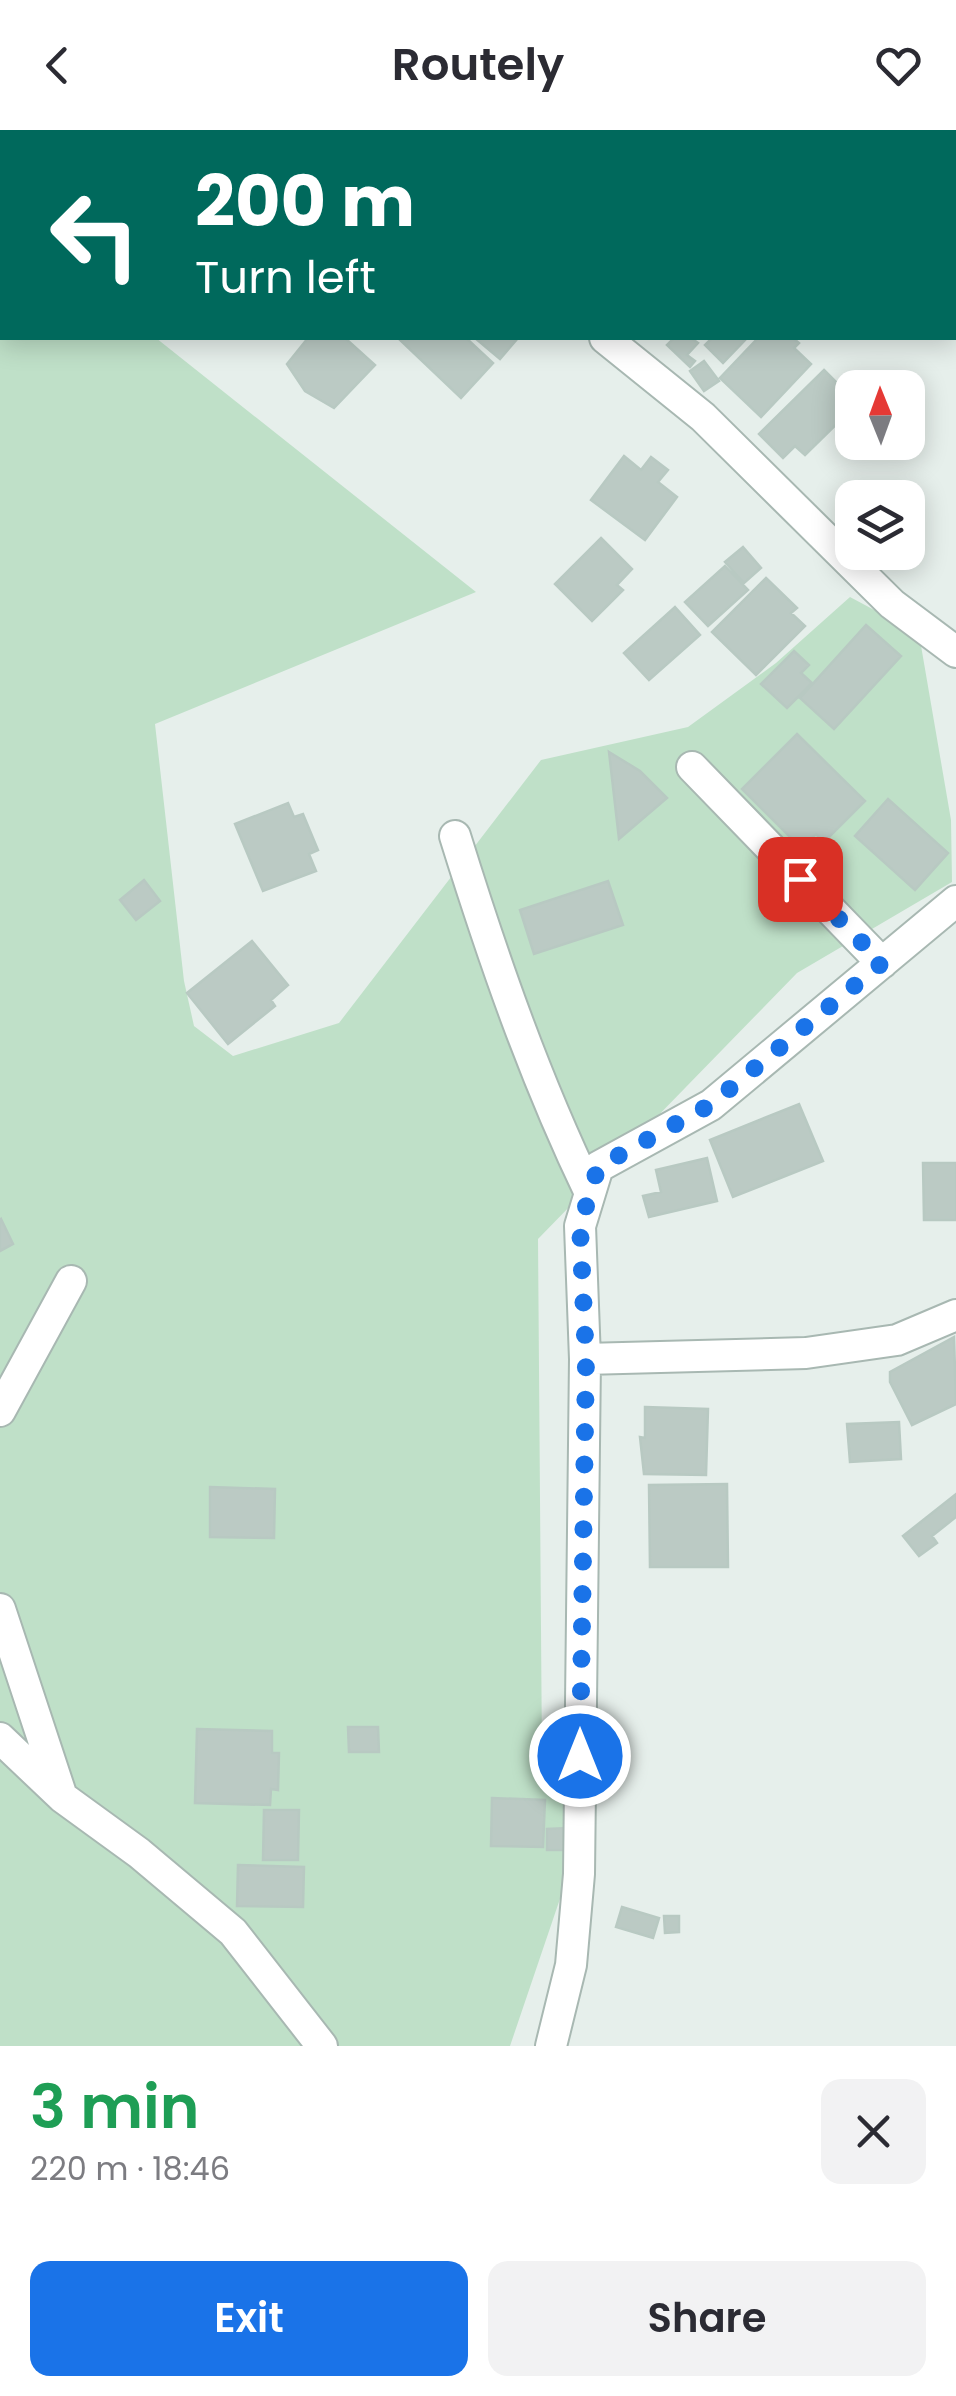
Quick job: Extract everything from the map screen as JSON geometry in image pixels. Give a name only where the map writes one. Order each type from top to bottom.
[{"type":"street","points":[[608,340],[703,417],[892,604],[956,652]]},
{"type":"street","points":[[692,767],[882,963]]},
{"type":"street","points":[[454,836],[498,973],[549,1107],[590,1193]]},
{"type":"street","points":[[551,2046],[570,1965],[579,1874],[586,1359],[580,1226],[598,1167],[710,1105],[956,901]]},
{"type":"street","points":[[0,1412],[71,1281]]},
{"type":"street","points":[[586,1359],[806,1354],[897,1340],[956,1315]]},
{"type":"street","points":[[0,1609],[62,1797]]},
{"type":"street","points":[[0,1738],[62,1797],[139,1853],[232,1932],[322,2046]]},
{"type":"green space","points":[[0,340],[159,340],[476,592],[155,724],[184,981],[194,1026],[233,1056],[339,1023],[541,760],[688,727],[776,663],[850,597],[919,634],[951,820],[952,882],[797,973],[538,1239],[542,1758],[582,1834],[510,2046],[0,2046]]},
{"type":"building","points":[[306,340],[347,340],[375,365],[334,408],[305,391],[287,364]]},
{"type":"building","points":[[400,340],[468,340],[493,363],[461,398]]},
{"type":"building","points":[[477,340],[516,340],[500,359]]},
{"type":"building","points":[[672,340],[694,340],[698,343],[687,355],[695,361],[690,367],[667,345]]},
{"type":"building","points":[[710,340],[745,340],[723,363],[705,345]]},
{"type":"building","points":[[756,340],[795,340],[799,343],[794,348],[811,364],[761,417],[720,378]]},
{"type":"building","points":[[704,361],[719,381],[704,391],[690,371]]},
{"type":"building","points":[[824,370],[835,381],[835,426],[805,455],[795,446],[783,458],[759,434]]},
{"type":"building","points":[[624,456],[641,470],[651,457],[668,470],[658,482],[677,497],[645,540],[591,500]]},
{"type":"building","points":[[601,538],[632,569],[617,585],[623,590],[592,621],[555,584]]},
{"type":"building","points":[[743,547],[761,568],[744,583],[725,562]]},
{"type":"building","points":[[725,566],[748,590],[708,626],[685,602]]},
{"type":"building","points":[[766,578],[797,608],[791,613],[805,626],[756,675],[712,632]]},
{"type":"building","points":[[675,607],[700,635],[649,680],[624,653]]},
{"type":"building","points":[[866,625],[901,656],[834,729],[800,698]]},
{"type":"building","points":[[794,651],[809,665],[801,673],[812,683],[787,708],[761,684]]},
{"type":"building","points":[[797,734],[865,801],[824,842],[816,834],[801,848],[742,789]]},
{"type":"building","points":[[609,752],[640,771],[667,798],[619,839]]},
{"type":"building","points":[[888,799],[948,853],[915,890],[855,836]]},
{"type":"building","points":[[288,803],[294,817],[303,814],[318,850],[309,854],[316,871],[263,891],[235,824]]},
{"type":"building","points":[[144,880],[160,901],[136,920],[120,900]]},
{"type":"building","points":[[608,881],[623,925],[534,954],[520,910]]},
{"type":"building","points":[[252,941],[288,985],[271,1000],[275,1006],[228,1044],[187,993]]},
{"type":"building","points":[[799,1104],[823,1161],[733,1197],[710,1140]]},
{"type":"building","points":[[707,1158],[717,1201],[649,1217],[643,1196],[661,1192],[656,1170]]},
{"type":"building","points":[[923,1163],[956,1163],[956,1220],[924,1220]]},
{"type":"building","points":[[0,1220],[13,1244],[0,1251]]},
{"type":"building","points":[[954,1337],[956,1404],[912,1425],[890,1382],[890,1372]]},
{"type":"building","points":[[645,1407],[708,1409],[706,1475],[644,1474],[640,1437],[645,1438]]},
{"type":"building","points":[[899,1422],[901,1459],[850,1462],[847,1424]]},
{"type":"building","points":[[727,1484],[728,1567],[650,1567],[649,1485]]},
{"type":"building","points":[[210,1487],[275,1489],[274,1538],[210,1537]]},
{"type":"building","points":[[956,1494],[956,1517],[932,1536],[937,1543],[919,1556],[903,1536]]},
{"type":"building","points":[[348,1727],[378,1727],[379,1752],[349,1752]]},
{"type":"building","points":[[197,1729],[272,1731],[272,1753],[279,1753],[278,1790],[271,1789],[270,1805],[195,1803]]},
{"type":"building","points":[[492,1798],[545,1800],[543,1847],[491,1846]]},
{"type":"building","points":[[264,1810],[299,1810],[298,1860],[263,1860]]},
{"type":"building","points":[[568,1828],[568,1850],[547,1850],[547,1829]]},
{"type":"building","points":[[238,1865],[304,1867],[303,1907],[237,1906]]},
{"type":"building","points":[[622,1907],[659,1918],[653,1938],[616,1927]]},
{"type":"building","points":[[664,1916],[679,1916],[679,1932],[665,1933]]},
{"type":"route","points":[[580,1756],[586,1359],[580,1226],[598,1167],[710,1105],[882,963],[800,879]]}]
